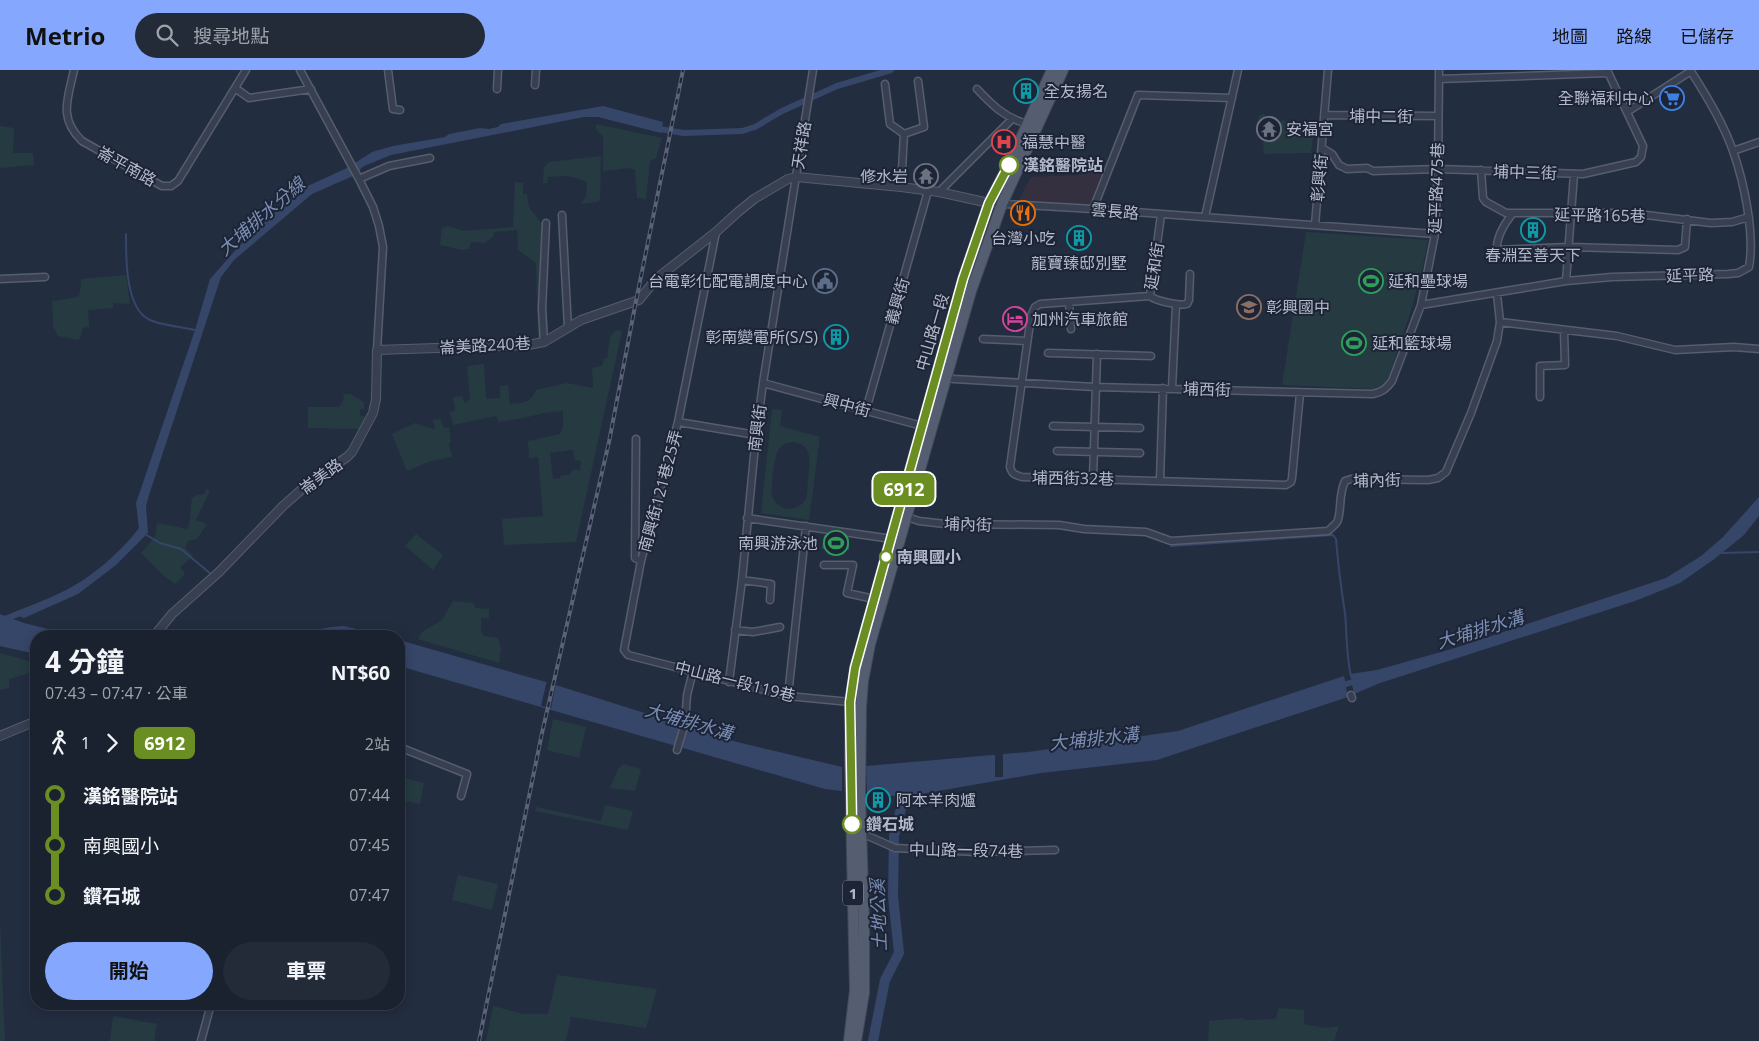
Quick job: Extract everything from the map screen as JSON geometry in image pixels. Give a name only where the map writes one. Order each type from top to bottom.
[{"type":"main road","name":"中山路一段","points":[[941,376],[963,279],[989,203],[1012,158],[1052,70]]},
{"type":"main road","name":"中山路一段","points":[[855,761],[863,682],[870,644],[902,515],[941,376],[1002,204],[1063,70]]},
{"type":"main road","name":"中山路一段","points":[[855,761],[850,702],[855,668],[892,539],[902,515]]},
{"type":"main road","name":"1","points":[[855,761],[859,991],[856,1041]]},
{"type":"main road","name":"1","points":[[849,1041],[859,991]]},
{"type":"street","name":"崙平南路","points":[[74,70],[66,105],[67,116],[75,134],[82,141],[162,186],[171,186],[178,182],[246,70]]},
{"type":"street","points":[[235,88],[249,98],[311,89],[300,70]]},
{"type":"street","points":[[388,70],[393,109],[400,110]]},
{"type":"street","points":[[497,89],[498,70]]},
{"type":"street","points":[[534,85],[536,70]]},
{"type":"street","name":"天祥路","points":[[796,177],[813,70]]},
{"type":"street","points":[[1205,217],[1238,70]]},
{"type":"street","name":"彰興街","points":[[1315,225],[1328,70]]},
{"type":"street","name":"延平路475巷","points":[[1422,305],[1436,234],[1438,70]]},
{"type":"street","points":[[1627,112],[1690,70]]},
{"type":"street","name":"延平路","points":[[1422,305],[1612,276],[1738,273],[1749,267],[1752,250],[1749,217],[1733,151],[1690,70]]},
{"type":"street","points":[[1439,79],[1607,72]]},
{"type":"street","name":"埔中三街","points":[[1322,148],[1332,154],[1338,165],[1347,169],[1367,168],[1373,171],[1438,169],[1583,174],[1636,162],[1641,157],[1643,146],[1607,72]]},
{"type":"street","points":[[904,134],[924,127],[918,81]]},
{"type":"street","points":[[885,84],[890,124],[904,134]]},
{"type":"street","name":"崙美路","points":[[159,630],[172,614],[219,572],[283,506],[310,482],[352,452],[373,413],[376,399],[383,247],[379,226],[373,207],[360,179],[311,89]]},
{"type":"street","points":[[977,89],[994,107],[1012,119],[1027,124]]},
{"type":"street","points":[[1093,209],[1138,95],[1232,98]]},
{"type":"street","name":"埔中二街","points":[[1324,115],[1438,116]]},
{"type":"street","points":[[939,192],[1012,119]]},
{"type":"street","points":[[901,186],[904,134]]},
{"type":"street","points":[[1733,151],[1759,142]]},
{"type":"street","points":[[360,179],[389,166],[430,158]]},
{"type":"street","name":"延平路165巷","points":[[1481,170],[1483,198],[1486,202],[1506,213],[1630,213],[1711,223],[1732,222],[1749,217]]},
{"type":"street","points":[[1566,282],[1574,174]]},
{"type":"street","name":"雲長路","points":[[796,177],[901,186],[989,203],[1436,234]]},
{"type":"street","name":"崙美路240巷","points":[[377,350],[544,342],[581,320],[639,300],[656,279],[716,232],[754,199],[778,183],[796,177]]},
{"type":"street","name":"南興街","points":[[729,682],[742,580],[756,435],[796,177]]},
{"type":"street","name":"義興街","points":[[866,410],[928,192]]},
{"type":"street","points":[[562,214],[568,328]]},
{"type":"street","name":"延和街","points":[[1021,384],[1031,316],[1035,307],[1040,304],[1150,296],[1161,214]]},
{"type":"street","points":[[1513,214],[1507,221],[1496,243],[1497,250],[1569,247],[1678,250],[1685,247],[1687,219]]},
{"type":"street","points":[[544,342],[542,309],[546,223]]},
{"type":"street","name":"南興街121巷25弄","points":[[624,650],[641,560],[678,422],[716,232]]},
{"type":"street","points":[[1150,296],[1155,300],[1172,302],[1176,305],[1186,304],[1189,300],[1190,274]]},
{"type":"street","points":[[0,279],[45,276]]},
{"type":"street","points":[[1497,294],[1500,322],[1617,336],[1675,350],[1734,347],[1759,349]]},
{"type":"street","points":[[1069,303],[1071,329]]},
{"type":"street","points":[[1172,388],[1176,305]]},
{"type":"street","name":"埔西街","points":[[941,376],[954,379],[1021,384],[1373,394],[1387,388],[1392,381],[1422,305]]},
{"type":"street","name":"埔內街","points":[[902,515],[945,524],[1059,525],[1084,529],[1137,531],[1153,534],[1171,541],[1328,531],[1338,519],[1340,497],[1345,481],[1351,479],[1428,480],[1438,478],[1446,472],[1471,413],[1497,341],[1500,322]]},
{"type":"street","points":[[1540,398],[1540,366],[1565,364],[1564,330]]},
{"type":"street","points":[[983,339],[1027,341]]},
{"type":"street","points":[[1048,353],[1151,356]]},
{"type":"street","points":[[1093,478],[1097,354]]},
{"type":"street","name":"興中街","points":[[763,383],[926,427]]},
{"type":"street","name":"埔西街32巷","points":[[1021,384],[1010,467],[1011,472],[1022,477],[1160,480],[1264,485],[1286,485],[1289,484],[1292,478],[1300,393]]},
{"type":"street","points":[[1160,480],[1163,388]]},
{"type":"street","points":[[678,422],[756,435]]},
{"type":"street","points":[[1053,426],[1140,428]]},
{"type":"street","name":"南興街121巷25弄","points":[[636,439],[635,558],[641,560]]},
{"type":"street","points":[[1057,451],[1140,453]]},
{"type":"street","points":[[747,518],[892,539]]},
{"type":"street","points":[[788,696],[806,526]]},
{"type":"street","points":[[824,565],[853,565],[847,593],[874,599]]},
{"type":"street","points":[[742,580],[771,584],[770,600]]},
{"type":"street","points":[[735,630],[753,632],[780,627]]},
{"type":"street","name":"中山路一段119巷","points":[[624,650],[628,654],[788,696],[850,702]]},
{"type":"street","points":[[677,749],[685,723],[687,695],[693,671]]},
{"type":"street","points":[[0,736],[30,724]]},
{"type":"street","points":[[405,749],[467,774],[461,796]]},
{"type":"street","name":"中山路一段74巷","points":[[856,831],[895,848],[976,852],[1055,850]]},
{"type":"street","points":[[201,1041],[209,1010]]},
{"type":"shaded area","points":[[1082,171],[1102,171],[1090,205],[1019,200],[1031,177],[1081,175]]},
{"type":"green space","points":[[1264,114],[1273,126],[1283,120],[1303,123],[1301,136],[1313,138],[1311,153],[1264,154],[1265,127],[1261,127],[1258,116]]},
{"type":"green space","points":[[596,124],[662,138],[656,158],[650,161],[646,199],[637,198],[635,170],[630,168],[603,171],[603,137],[596,129]]},
{"type":"green space","points":[[0,126],[14,128],[13,153],[33,153],[34,165],[0,168]]},
{"type":"green space","points":[[601,156],[600,200],[597,202],[581,204],[586,196],[587,183],[573,177],[548,177],[547,183],[543,183],[544,167],[549,162]]},
{"type":"green space","points":[[515,182],[523,183],[523,194],[527,194],[529,207],[546,230],[548,342],[538,343],[536,263],[518,250],[517,230],[495,232],[493,237],[485,243],[471,242],[469,249],[462,250],[440,245],[442,228],[448,226],[464,231],[513,227]]},
{"type":"green space","points":[[1306,232],[1428,240],[1425,258],[1406,327],[1388,378],[1384,384],[1376,389],[1282,385]]},
{"type":"green space","points":[[126,275],[130,304],[113,303],[113,308],[88,310],[89,327],[83,328],[79,340],[58,336],[53,326],[52,301],[78,297],[81,279]]},
{"type":"green space","points":[[616,330],[622,331],[576,542],[504,545],[502,519],[543,516],[538,457],[529,458],[528,441],[560,434],[563,428],[563,411],[499,422],[496,416],[453,425],[450,412],[455,411],[453,397],[462,396],[464,403],[470,398],[467,366],[484,364],[486,399],[500,398],[500,386],[508,385],[510,404],[522,403],[532,398],[536,390],[567,383],[593,388],[592,368],[602,366],[604,359],[607,358],[610,336]],"holes":[[[573,450],[575,460],[581,461],[580,470],[573,470],[570,474],[553,479],[550,453]]]},
{"type":"green space","points":[[343,394],[350,394],[364,402],[364,409],[360,409],[360,416],[373,417],[366,429],[308,428],[308,407],[339,407],[344,399]]},
{"type":"green space","points":[[772,409],[782,410],[780,426],[820,437],[809,520],[761,513]],"holes":[[[792,442],[804,447],[809,456],[807,496],[801,504],[792,509],[782,507],[774,500],[772,495],[772,479],[777,452],[781,446]]]},
{"type":"green space","points":[[440,419],[444,428],[449,427],[451,442],[449,444],[452,457],[431,461],[407,471],[392,434],[415,423],[434,429],[433,420]]},
{"type":"green space","points":[[206,489],[210,491],[196,520],[207,524],[197,539],[188,541],[185,548],[193,555],[180,567],[185,574],[175,584],[141,553],[155,537],[157,523],[187,529],[192,498],[204,494]]},
{"type":"green space","points":[[416,534],[443,555],[433,570],[405,546]]},
{"type":"green space","points":[[453,601],[474,603],[475,608],[489,609],[489,618],[481,618],[481,630],[484,636],[498,638],[501,648],[499,663],[418,639],[422,632],[442,620]]},
{"type":"green space","points":[[0,653],[30,661],[30,673],[9,679],[9,688],[0,690]]},
{"type":"green space","points":[[553,719],[586,727],[579,758],[547,750]]},
{"type":"green space","points":[[623,764],[641,769],[635,791],[610,788],[618,769]]},
{"type":"green space","points":[[405,778],[424,783],[420,804],[405,801]]},
{"type":"green space","points":[[605,805],[633,811],[628,830],[535,811],[536,807],[601,821]]},
{"type":"green space","points":[[458,875],[498,884],[492,910],[452,900]]},
{"type":"green space","points":[[0,921],[5,1041],[0,1041]]},
{"type":"green space","points":[[557,975],[657,989],[646,1028],[571,1017],[566,1041],[486,1041],[493,1006],[523,1014],[548,1014]]},
{"type":"green space","points":[[1278,1008],[1304,1010],[1304,1024],[1325,1028],[1339,1026],[1334,1041],[1208,1041],[1209,1021],[1244,1018],[1245,1020],[1276,1019]]},
{"type":"green space","points":[[113,1016],[157,1024],[154,1041],[110,1041]]},
{"type":"water","points":[[603,106],[663,122],[661,133],[598,117],[584,117],[391,155],[364,166],[353,176],[312,194],[234,260],[221,277],[149,495],[146,506],[148,533],[116,565],[78,594],[24,618],[12,613],[73,587],[114,555],[139,528],[136,503],[195,330],[210,279],[241,244],[299,190],[347,168],[372,152],[393,146]]},
{"type":"water","points":[[1759,497],[1759,516],[1744,535],[1680,583],[1635,601],[1380,683],[1354,694],[1350,674],[1377,670],[1455,648],[1666,578],[1701,556],[1723,537]]},
{"type":"water","name":"南興游泳池","points":[[824,535],[849,538],[849,550],[822,549]]},
{"type":"water","points":[[0,614],[24,623],[52,630],[30,630],[30,653],[0,646]]},
{"type":"water","points":[[344,626],[361,630],[316,630]]},
{"type":"water","points":[[405,642],[546,682],[737,742],[842,767],[842,791],[825,789],[405,668]]},
{"type":"water","points":[[1344,676],[1348,697],[1157,760],[1041,773],[904,797],[867,793],[866,766],[1028,752],[1178,731]]},
{"type":"pier","points":[[547,680],[556,683],[551,708],[541,706]]},
{"type":"pier","points":[[1003,751],[1003,777],[995,777],[995,752]]},
{"type":"waterway","name":"大埔排水分線","points":[[653,128],[684,133],[742,131],[755,127],[782,111],[837,86],[891,70]]},
{"type":"waterway","points":[[126,234],[126,256],[131,294],[142,314],[154,322],[195,330]]},
{"type":"waterway","points":[[143,533],[160,543],[181,549],[211,574]]},
{"type":"waterway","points":[[1171,546],[1333,535],[1336,539],[1351,676]]},
{"type":"waterway","points":[[1721,553],[1759,552]]},
{"type":"waterway","name":"大埔排水分線","points":[[0,621],[23,612]]},
{"type":"waterway","name":"大埔排水溝","points":[[1337,687],[1359,680]]},
{"type":"waterway","name":"土地公溪","points":[[873,1041],[885,980],[899,953],[893,896],[894,836],[904,797],[904,786]]},
{"type":"railway","points":[[479,1041],[542,733],[609,442],[683,70]]},
{"type":"bus line","name":"6912","points":[[852,824],[850,796],[850,702],[855,668],[963,279],[989,203],[1009,165]]},
{"type":"place","name":"全友揚名","points":[[1026,91]]},
{"type":"place","name":"全聯福利中心","points":[[1672,98]]},
{"type":"place","name":"安福宮","points":[[1269,129]]},
{"type":"place","name":"福慧中醫","points":[[1004,142]]},
{"type":"place","name":"漢銘醫院站","points":[[1009,165]]},
{"type":"place","name":"修水岩","points":[[926,176]]},
{"type":"place","name":"台灣小吃","points":[[1023,213]]},
{"type":"place","name":"春淵至善天下","points":[[1533,230]]},
{"type":"place","name":"龍寶臻邸別墅","points":[[1079,238]]},
{"type":"place","name":"台電彰化配電調度中心","points":[[825,281]]},
{"type":"place","name":"延和壘球場","points":[[1371,281]]},
{"type":"place","name":"彰興國中","points":[[1249,307]]},
{"type":"place","name":"加州汽車旅館","points":[[1015,319]]},
{"type":"place","name":"彰南變電所(S/S)","points":[[836,337]]},
{"type":"place","name":"延和籃球場","points":[[1354,343]]},
{"type":"place","name":"南興游泳池","points":[[836,543]]},
{"type":"place","name":"南興國小","points":[[886,557]]},
{"type":"place","name":"阿本羊肉爐","points":[[878,800]]},
{"type":"place","name":"鑽石城","points":[[852,824]]}]
